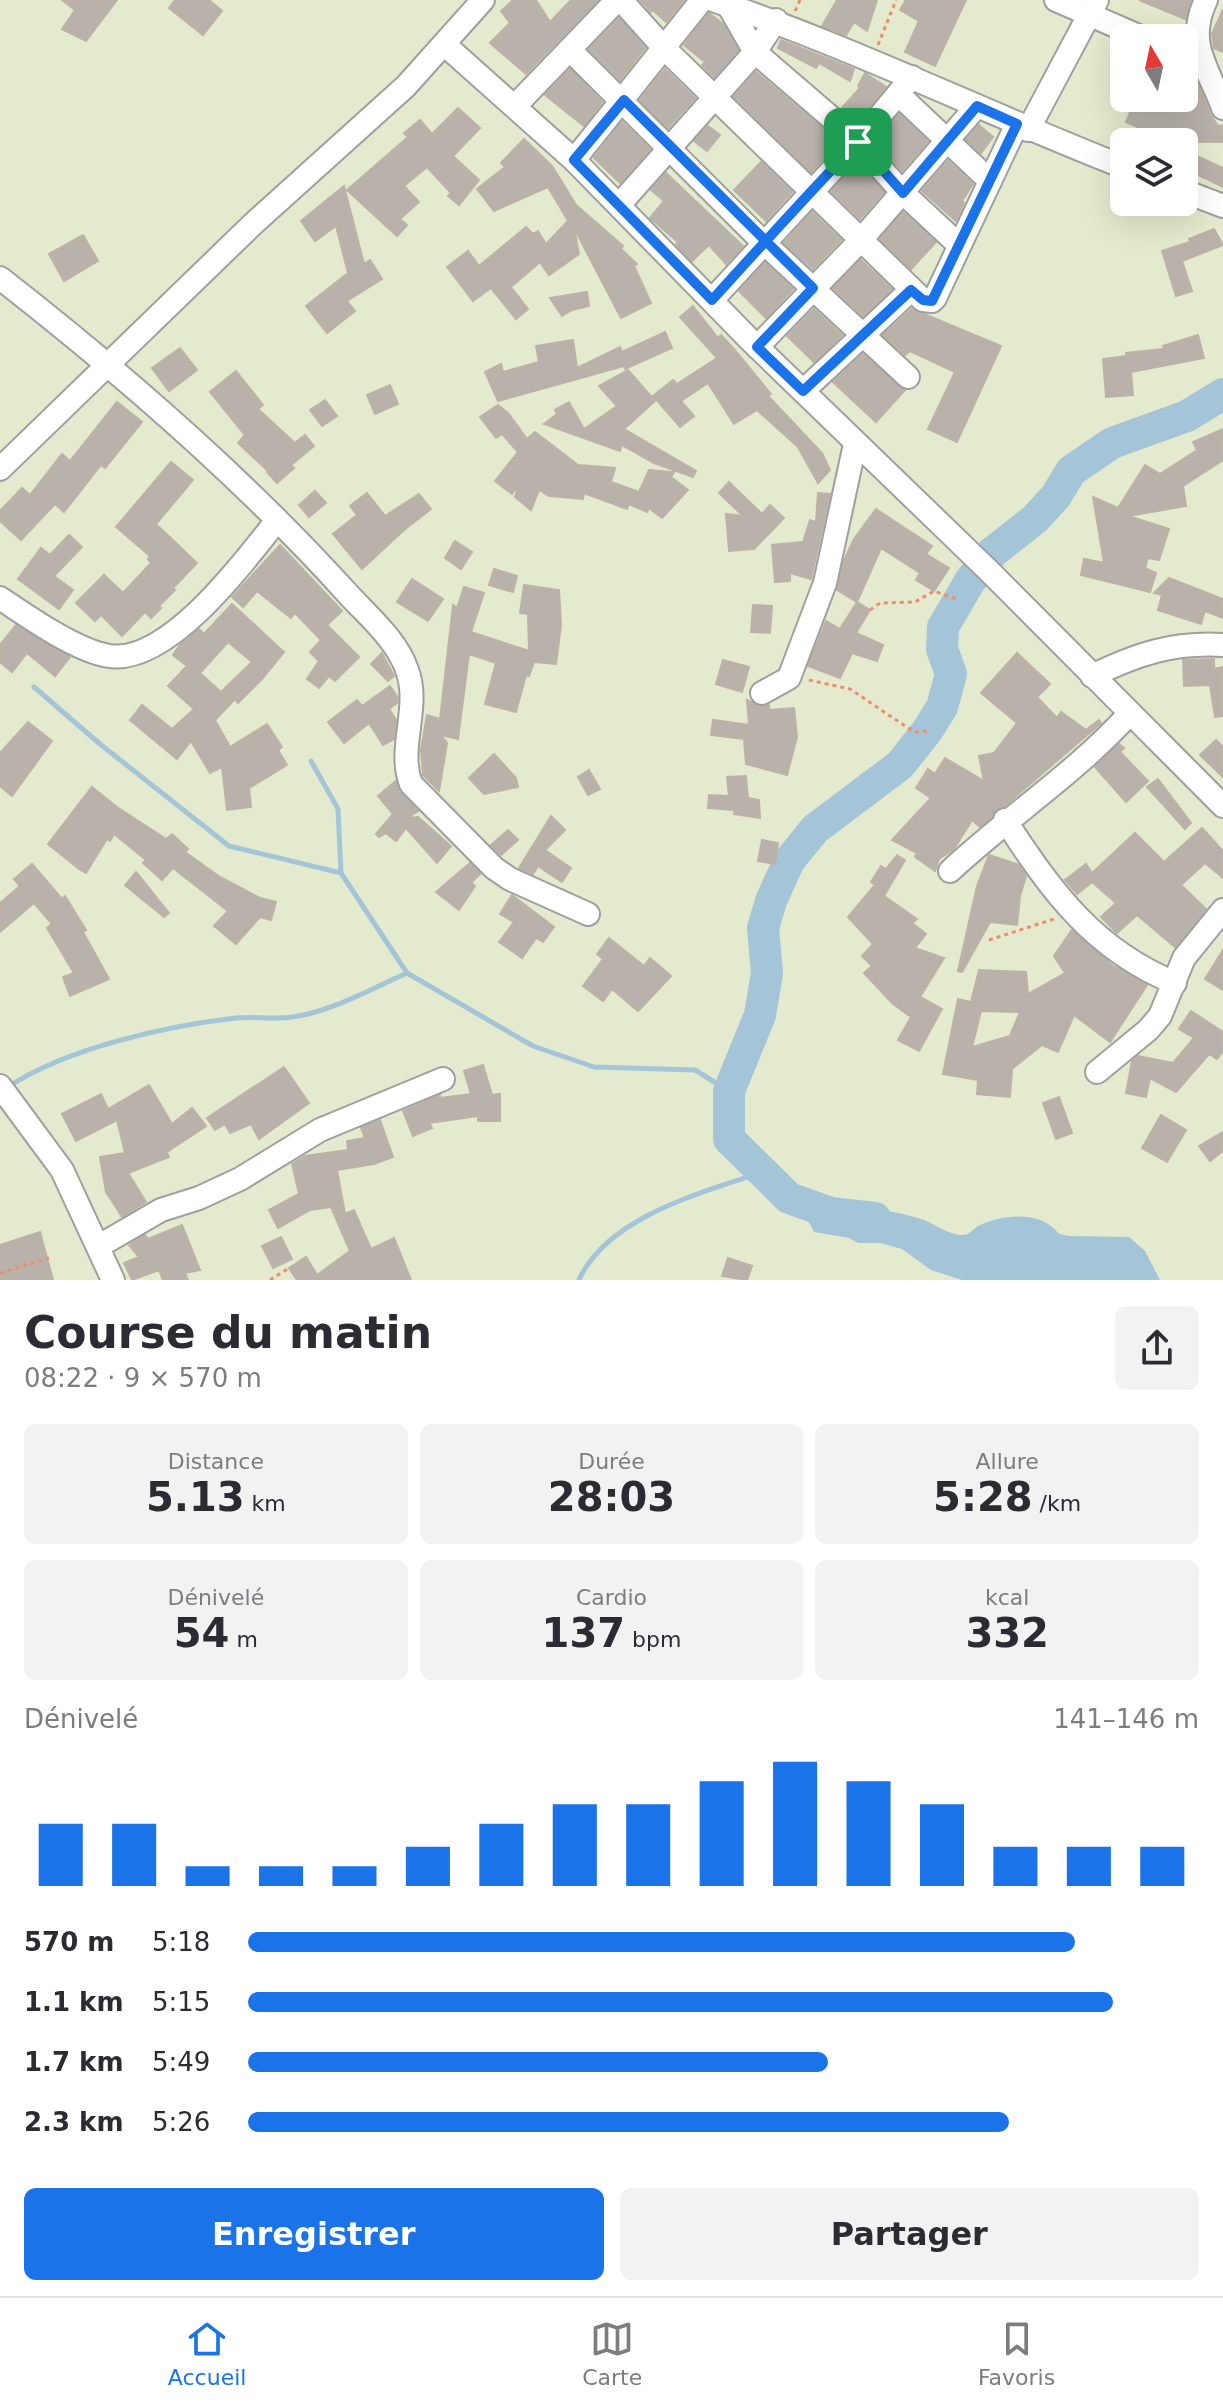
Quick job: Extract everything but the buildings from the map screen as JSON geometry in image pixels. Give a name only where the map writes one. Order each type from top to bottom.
[{"type":"street","points":[[0,469],[204,271],[395,95],[445,45],[483,0]]},
{"type":"street","points":[[516,105],[619,0],[860,241],[911,290],[923,300],[932,301],[990,181],[1094,8]]},
{"type":"street","points":[[574,160],[702,0]]},
{"type":"street","points":[[1056,0],[1094,8],[1120,24]]},
{"type":"street","points":[[1198,34],[1206,0]]},
{"type":"street","points":[[720,2],[776,20],[872,59],[905,86],[948,143],[990,181]]},
{"type":"street","points":[[720,2],[755,52],[858,142],[903,193],[959,245]]},
{"type":"street","points":[[619,205],[755,52],[776,20]]},
{"type":"street","points":[[445,45],[516,105],[574,160],[757,347],[989,571],[1223,806]]},
{"type":"street","points":[[570,50],[624,100],[764,243],[908,377]]},
{"type":"street","points":[[1198,62],[1223,72]]},
{"type":"street","points":[[1198,68],[1223,108]]},
{"type":"street","points":[[712,300],[858,142],[905,86]]},
{"type":"street","points":[[905,86],[977,106],[1110,162]]},
{"type":"street","points":[[757,347],[860,241],[977,106]]},
{"type":"street","points":[[1198,196],[1223,206]]},
{"type":"street","points":[[0,278],[110,364],[277,520],[398,652],[408,670],[413,695],[406,772],[411,784],[494,868],[510,879],[588,914]]},
{"type":"street","points":[[803,391],[911,290]]},
{"type":"street","points":[[762,693],[789,678],[825,583],[855,444]]},
{"type":"street","points":[[0,598],[49,630],[109,656],[148,650],[184,622],[238,568],[277,520]]},
{"type":"street","points":[[1092,676],[1125,660],[1189,643],[1223,645]]},
{"type":"street","points":[[950,871],[1005,820],[1066,775],[1130,713]]},
{"type":"street","points":[[1005,820],[1038,871],[1074,915],[1132,964],[1175,983]]},
{"type":"street","points":[[1097,1072],[1148,1030],[1164,1008],[1188,950],[1223,910]]},
{"type":"street","points":[[99,1246],[161,1210],[199,1198],[240,1179],[320,1130],[443,1079]]},
{"type":"street","points":[[0,1086],[62,1170],[113,1280]]},
{"type":"path","points":[[872,59],[896,0]]},
{"type":"path","points":[[870,610],[880,603],[915,602],[934,591],[959,600]]},
{"type":"path","points":[[789,678],[850,689],[914,732],[927,731]]},
{"type":"path","points":[[989,940],[1044,921],[1074,915]]},
{"type":"path","points":[[0,1273],[49,1258]]},
{"type":"path","points":[[270,1280],[289,1268]]},
{"type":"green space","points":[[0,0],[1223,0],[1223,1280],[0,1280]]},
{"type":"water","points":[[853,1208],[904,1214],[962,1235],[988,1222],[1021,1216],[1043,1221],[1059,1234],[1069,1236],[1129,1237],[1145,1251],[1160,1280],[962,1280],[931,1270],[902,1249],[880,1243],[858,1243],[849,1238],[814,1232],[808,1221],[812,1213]]},
{"type":"waterway","points":[[875,1218],[831,1213],[789,1198],[729,1139],[729,1091],[760,1015],[767,973],[763,928],[771,901],[789,861],[815,829],[900,765],[927,731],[942,707],[951,674],[942,649],[943,627],[970,581],[993,552],[1035,519],[1056,496],[1071,471],[1112,443],[1187,416],[1223,394]]},
{"type":"waterway","points":[[34,687],[100,744],[229,846],[341,873],[407,973]]},
{"type":"waterway","points":[[311,761],[338,809],[341,873]]},
{"type":"waterway","points":[[8,1087],[59,1061],[118,1041],[209,1022],[306,1015],[407,973],[533,1046],[594,1067],[695,1070],[729,1091]]},
{"type":"waterway","points":[[579,1280],[592,1258],[633,1224],[684,1199],[760,1173]]},
{"type":"route","points":[[858,142],[811,191],[764,243],[712,300],[574,160],[624,100],[764,243],[813,288],[757,347],[803,391],[911,290],[923,300],[932,301],[935,298],[1017,124],[977,106],[903,193],[858,142]]}]
